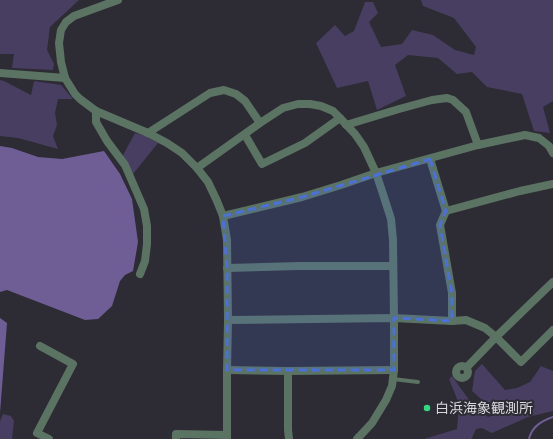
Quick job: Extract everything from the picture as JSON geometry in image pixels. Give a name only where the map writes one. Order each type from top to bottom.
[{"type":"street","points":[[118,0],[85,11],[66,22],[61,30],[59,43],[61,62],[65,78],[78,96],[96,111],[148,133],[182,153],[198,168],[208,182],[218,200],[224,216],[227,240],[227,437],[176,434],[176,439]]},
{"type":"street","points":[[0,73],[65,78]]},
{"type":"street","points":[[148,133],[210,94],[224,90],[236,94],[245,101],[260,123]]},
{"type":"street","points":[[346,125],[399,108],[432,100],[448,98],[453,100],[466,112],[478,145]]},
{"type":"street","points":[[198,168],[260,123],[284,108],[298,104],[321,106],[333,111],[355,134],[364,147],[376,173],[391,220],[393,240],[394,370],[392,386],[386,400],[372,423],[357,439]]},
{"type":"street","points":[[96,111],[96,122],[107,141],[125,165],[144,210],[147,226],[147,244],[145,261],[140,274]]},
{"type":"street","points":[[245,135],[262,164],[305,143],[340,118]]},
{"type":"street","points":[[224,216],[302,197],[376,173],[478,145],[525,135],[539,138],[549,146],[553,153]]},
{"type":"street","points":[[430,159],[446,211],[440,225],[452,293],[452,321]]},
{"type":"street","points":[[446,211],[520,191],[553,184]]},
{"type":"street","points":[[227,268],[393,266]]},
{"type":"street","points":[[467,367],[553,282]]},
{"type":"street","points":[[228,320],[394,318],[452,321],[466,320],[485,328],[521,362],[553,330]]},
{"type":"street","points":[[40,346],[72,364],[37,433],[49,439]]},
{"type":"street","points":[[227,370],[288,372],[394,370]]},
{"type":"street","points":[[288,372],[289,439]]},
{"type":"lane","points":[[392,379],[418,382]]},
{"type":"highlighted area","points":[[430,159],[446,211],[440,225],[452,293],[452,321],[394,318],[394,370],[227,370],[227,268],[223,216],[302,197]]},
{"type":"shaded area","points":[[0,0],[79,0],[50,27],[47,50],[54,64],[53,70],[12,68],[14,54],[0,54]]},
{"type":"shaded area","points":[[421,0],[553,0],[553,101],[543,107],[550,133],[534,131],[522,94],[487,87],[472,72],[457,74],[438,58],[408,55],[395,65],[406,96],[377,110],[368,81],[337,88],[316,43],[335,25],[345,36],[354,31],[365,2],[373,2],[378,13],[369,22],[381,47],[402,44],[412,30],[433,35],[455,50],[474,55],[476,47],[454,18],[423,6]]},
{"type":"shaded area","points":[[0,80],[31,95],[34,81],[61,85],[73,99],[58,99],[55,113],[57,125],[53,136],[58,149],[18,138],[0,136]]},
{"type":"shaded area","points":[[135,133],[145,136],[158,143],[133,174],[122,157]]},
{"type":"shaded area","points":[[0,146],[12,148],[38,157],[62,159],[104,151],[120,174],[132,199],[138,242],[133,271],[125,275],[120,281],[112,306],[98,319],[85,320],[7,290],[0,292]]},
{"type":"shaded area","points":[[0,318],[7,323],[0,413]]},
{"type":"shaded area","points":[[482,364],[505,390],[517,388],[530,382],[541,366],[553,371],[553,411],[528,417],[492,433],[482,428],[476,429],[471,439],[424,439],[457,429],[459,404],[449,379],[452,376],[472,404],[488,417],[498,414],[472,391],[475,371]]},
{"type":"shaded area","points":[[3,414],[11,416],[14,421],[12,439],[0,439],[0,421]]},
{"type":"waterway","points":[[529,439],[530,434],[535,427],[545,420],[553,417]]},
{"type":"place","name":"白浜海象観測所","points":[[427,408]]}]
